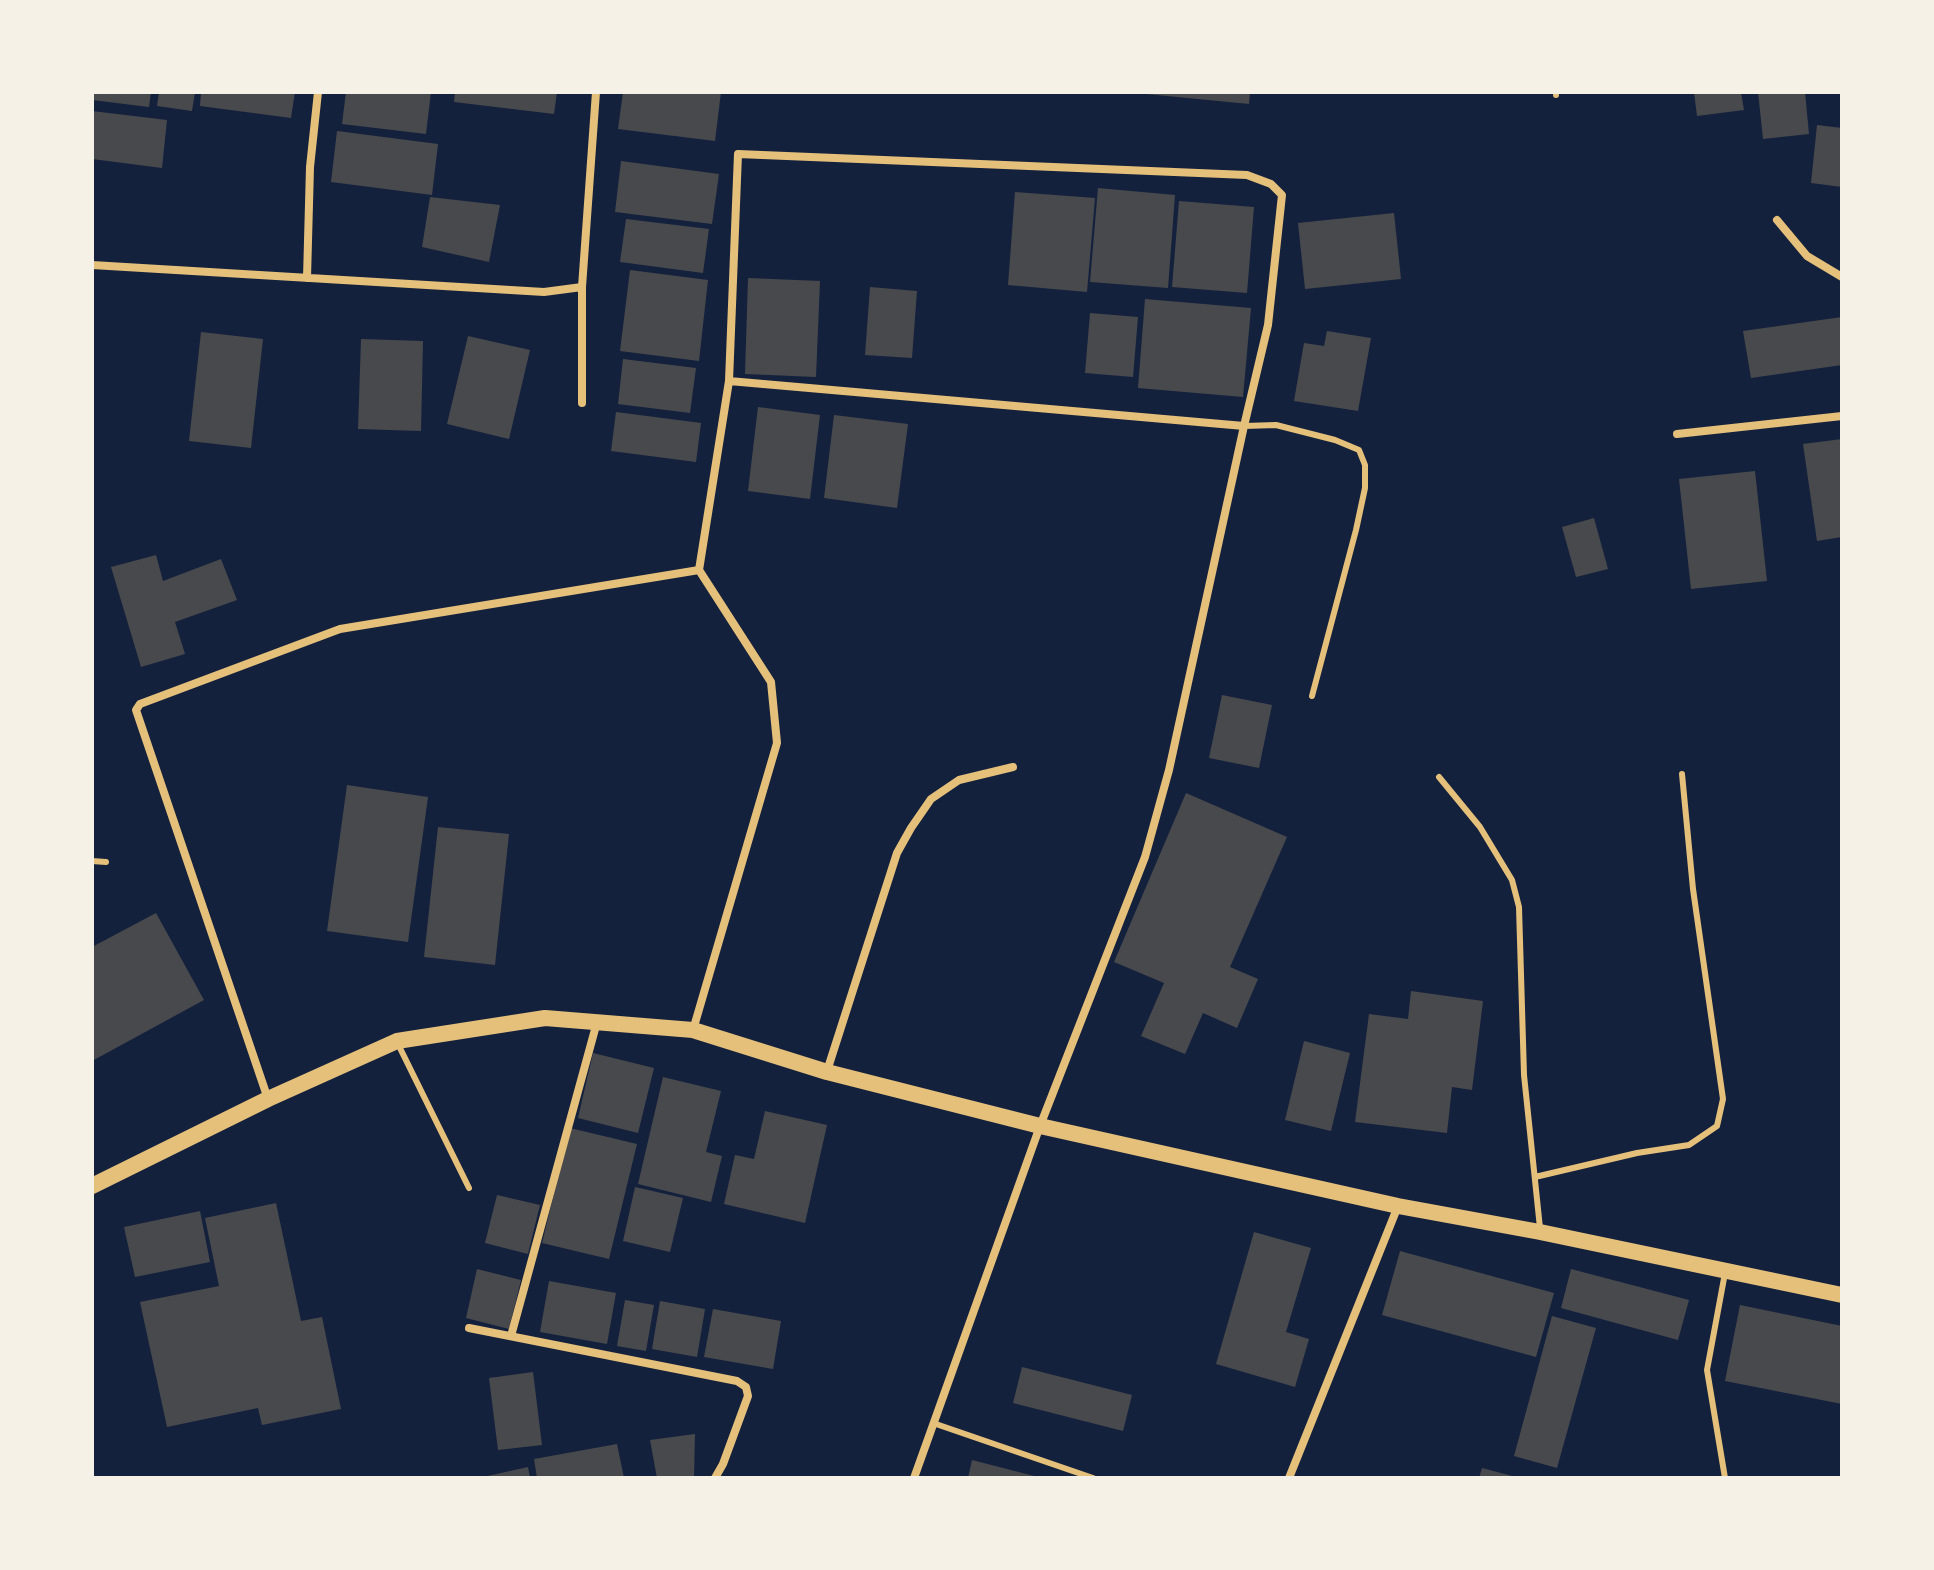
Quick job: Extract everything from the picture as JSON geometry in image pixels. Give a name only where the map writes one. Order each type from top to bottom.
[{"type":"main road","points":[[92,1186],[268,1099],[397,1041],[545,1018],[693,1030],[827,1072],[1040,1126],[1398,1206],[1540,1232],[1842,1295]]},
{"type":"street","points":[[307,278],[310,167],[318,92]]},
{"type":"street","points":[[582,403],[582,287],[596,92]]},
{"type":"street","points":[[693,1030],[777,743],[771,682],[699,570],[729,381],[738,154],[1247,175],[1271,184],[1282,195],[1283,202],[1268,325],[1169,770],[1145,857],[1040,1126],[914,1478]]},
{"type":"street","points":[[1777,220],[1807,256],[1842,277]]},
{"type":"street","points":[[92,265],[544,292],[582,287]]},
{"type":"street","points":[[729,381],[1244,426]]},
{"type":"street","points":[[1677,434],[1841,414]]},
{"type":"street","points":[[268,1099],[136,710],[140,704],[340,629],[699,570]]},
{"type":"street","points":[[827,1072],[897,853],[911,828],[931,799],[959,780],[1013,767]]},
{"type":"street","points":[[511,1336],[597,1022]]},
{"type":"street","points":[[1289,1478],[1398,1206]]},
{"type":"street","points":[[469,1328],[737,1381],[746,1387],[748,1396],[715,1478]]},
{"type":"lane","points":[[1244,426],[1276,425],[1335,440],[1359,450],[1365,465],[1365,488],[1356,530],[1312,696]]},
{"type":"lane","points":[[1535,1177],[1637,1153],[1689,1145],[1717,1126],[1723,1099],[1693,889],[1682,774]]},
{"type":"lane","points":[[1439,777],[1480,827],[1512,880],[1519,907],[1524,1075],[1540,1232]]},
{"type":"lane","points":[[92,861],[106,862]]},
{"type":"lane","points":[[397,1041],[469,1188]]},
{"type":"lane","points":[[1725,1270],[1707,1355],[1708,1392],[1725,1478]]},
{"type":"lane","points":[[933,1423],[1093,1478]]},
{"type":"building","points":[[92,92],[151,92],[149,107],[92,100]]},
{"type":"building","points":[[159,92],[195,92],[192,111],[157,106]]},
{"type":"building","points":[[201,92],[295,92],[291,118],[200,106]]},
{"type":"building","points":[[346,92],[431,92],[426,134],[342,124]]},
{"type":"building","points":[[455,92],[557,92],[554,114],[454,102]]},
{"type":"building","points":[[623,92],[721,92],[715,141],[618,129]]},
{"type":"building","points":[[1126,92],[1250,92],[1249,104]]},
{"type":"building","points":[[1694,92],[1741,92],[1744,110],[1697,116]]},
{"type":"building","points":[[1758,92],[1805,92],[1809,134],[1763,139]]},
{"type":"building","points":[[92,111],[167,120],[162,168],[92,159]]},
{"type":"building","points":[[1817,125],[1842,128],[1842,187],[1811,183]]},
{"type":"building","points":[[337,131],[438,144],[432,195],[331,182]]},
{"type":"building","points":[[621,161],[719,174],[712,224],[615,212]]},
{"type":"building","points":[[1098,188],[1175,195],[1168,288],[1090,282]]},
{"type":"building","points":[[1015,192],[1095,198],[1087,292],[1008,285]]},
{"type":"building","points":[[430,197],[500,205],[489,262],[422,247]]},
{"type":"building","points":[[1179,201],[1254,207],[1247,293],[1172,287]]},
{"type":"building","points":[[1394,213],[1401,279],[1305,289],[1298,223]]},
{"type":"building","points":[[626,219],[709,229],[703,273],[620,262]]},
{"type":"building","points":[[630,270],[708,280],[699,361],[620,351]]},
{"type":"building","points":[[748,278],[820,281],[816,377],[745,374]]},
{"type":"building","points":[[870,287],[917,291],[912,358],[865,355]]},
{"type":"building","points":[[1145,299],[1251,308],[1243,397],[1138,388]]},
{"type":"building","points":[[1090,313],[1138,317],[1133,377],[1085,373]]},
{"type":"building","points":[[1842,317],[1842,365],[1751,378],[1743,331]]},
{"type":"building","points":[[1327,331],[1371,338],[1358,411],[1294,401],[1304,343],[1324,346]]},
{"type":"building","points":[[201,332],[263,339],[251,448],[189,441]]},
{"type":"building","points":[[468,336],[530,350],[509,439],[447,424]]},
{"type":"building","points":[[361,339],[423,341],[421,431],[358,429]]},
{"type":"building","points":[[623,359],[696,368],[690,413],[618,404]]},
{"type":"building","points":[[758,407],[820,415],[810,499],[748,491]]},
{"type":"building","points":[[616,412],[701,423],[696,462],[611,451]]},
{"type":"building","points":[[834,415],[908,424],[897,508],[824,498]]},
{"type":"building","points":[[1842,439],[1842,537],[1817,541],[1803,444]]},
{"type":"building","points":[[1755,471],[1767,581],[1691,589],[1679,479]]},
{"type":"building","points":[[1594,518],[1608,569],[1576,577],[1562,527]]},
{"type":"building","points":[[156,555],[163,581],[221,559],[237,600],[175,622],[185,654],[141,667],[111,567]]},
{"type":"building","points":[[1222,695],[1272,705],[1259,768],[1209,758]]},
{"type":"building","points":[[347,785],[428,797],[408,942],[327,931]]},
{"type":"building","points":[[1186,793],[1287,837],[1230,967],[1258,979],[1237,1028],[1203,1013],[1185,1054],[1141,1036],[1164,983],[1114,962]]},
{"type":"building","points":[[438,827],[509,834],[495,965],[424,957]]},
{"type":"building","points":[[156,913],[204,1000],[92,1061],[92,947]]},
{"type":"building","points":[[1411,991],[1483,1001],[1472,1090],[1452,1087],[1447,1133],[1355,1122],[1369,1014],[1408,1019]]},
{"type":"building","points":[[1304,1041],[1350,1053],[1331,1131],[1285,1120]]},
{"type":"building","points":[[593,1053],[654,1068],[638,1133],[578,1118]]},
{"type":"building","points":[[663,1077],[721,1091],[706,1152],[722,1156],[711,1202],[638,1184]]},
{"type":"building","points":[[765,1111],[827,1125],[805,1223],[724,1204],[735,1155],[754,1159]]},
{"type":"building","points":[[570,1128],[637,1144],[609,1259],[542,1243]]},
{"type":"building","points":[[635,1187],[683,1198],[670,1252],[623,1241]]},
{"type":"building","points":[[497,1195],[540,1205],[528,1254],[485,1243]]},
{"type":"building","points":[[276,1203],[301,1321],[322,1317],[341,1409],[262,1425],[258,1408],[167,1427],[140,1302],[219,1286],[205,1218]]},
{"type":"building","points":[[200,1211],[210,1262],[135,1277],[124,1227]]},
{"type":"building","points":[[1254,1232],[1311,1248],[1286,1332],[1309,1339],[1295,1387],[1216,1364]]},
{"type":"building","points":[[1400,1251],[1554,1293],[1536,1357],[1382,1315]]},
{"type":"building","points":[[477,1269],[521,1280],[509,1329],[466,1318]]},
{"type":"building","points":[[1571,1269],[1689,1300],[1678,1340],[1561,1308]]},
{"type":"building","points":[[549,1281],[616,1293],[607,1344],[540,1332]]},
{"type":"building","points":[[625,1300],[654,1305],[646,1351],[617,1346]]},
{"type":"building","points":[[660,1301],[705,1309],[697,1357],[652,1349]]},
{"type":"building","points":[[1740,1305],[1842,1326],[1842,1404],[1725,1381]]},
{"type":"building","points":[[713,1309],[781,1321],[773,1369],[704,1357]]},
{"type":"building","points":[[1552,1316],[1596,1328],[1557,1468],[1514,1456]]},
{"type":"building","points":[[1022,1367],[1132,1395],[1123,1431],[1013,1403]]},
{"type":"building","points":[[533,1372],[542,1445],[498,1450],[489,1378]]},
{"type":"building","points":[[695,1434],[694,1478],[657,1478],[650,1440]]},
{"type":"building","points":[[617,1444],[624,1478],[537,1478],[534,1459]]},
{"type":"building","points":[[972,1460],[1038,1477],[968,1478]]},
{"type":"building","points":[[528,1467],[530,1478],[483,1478],[483,1477]]},
{"type":"building","points":[[1482,1468],[1516,1477],[1516,1478],[1479,1478]]}]
